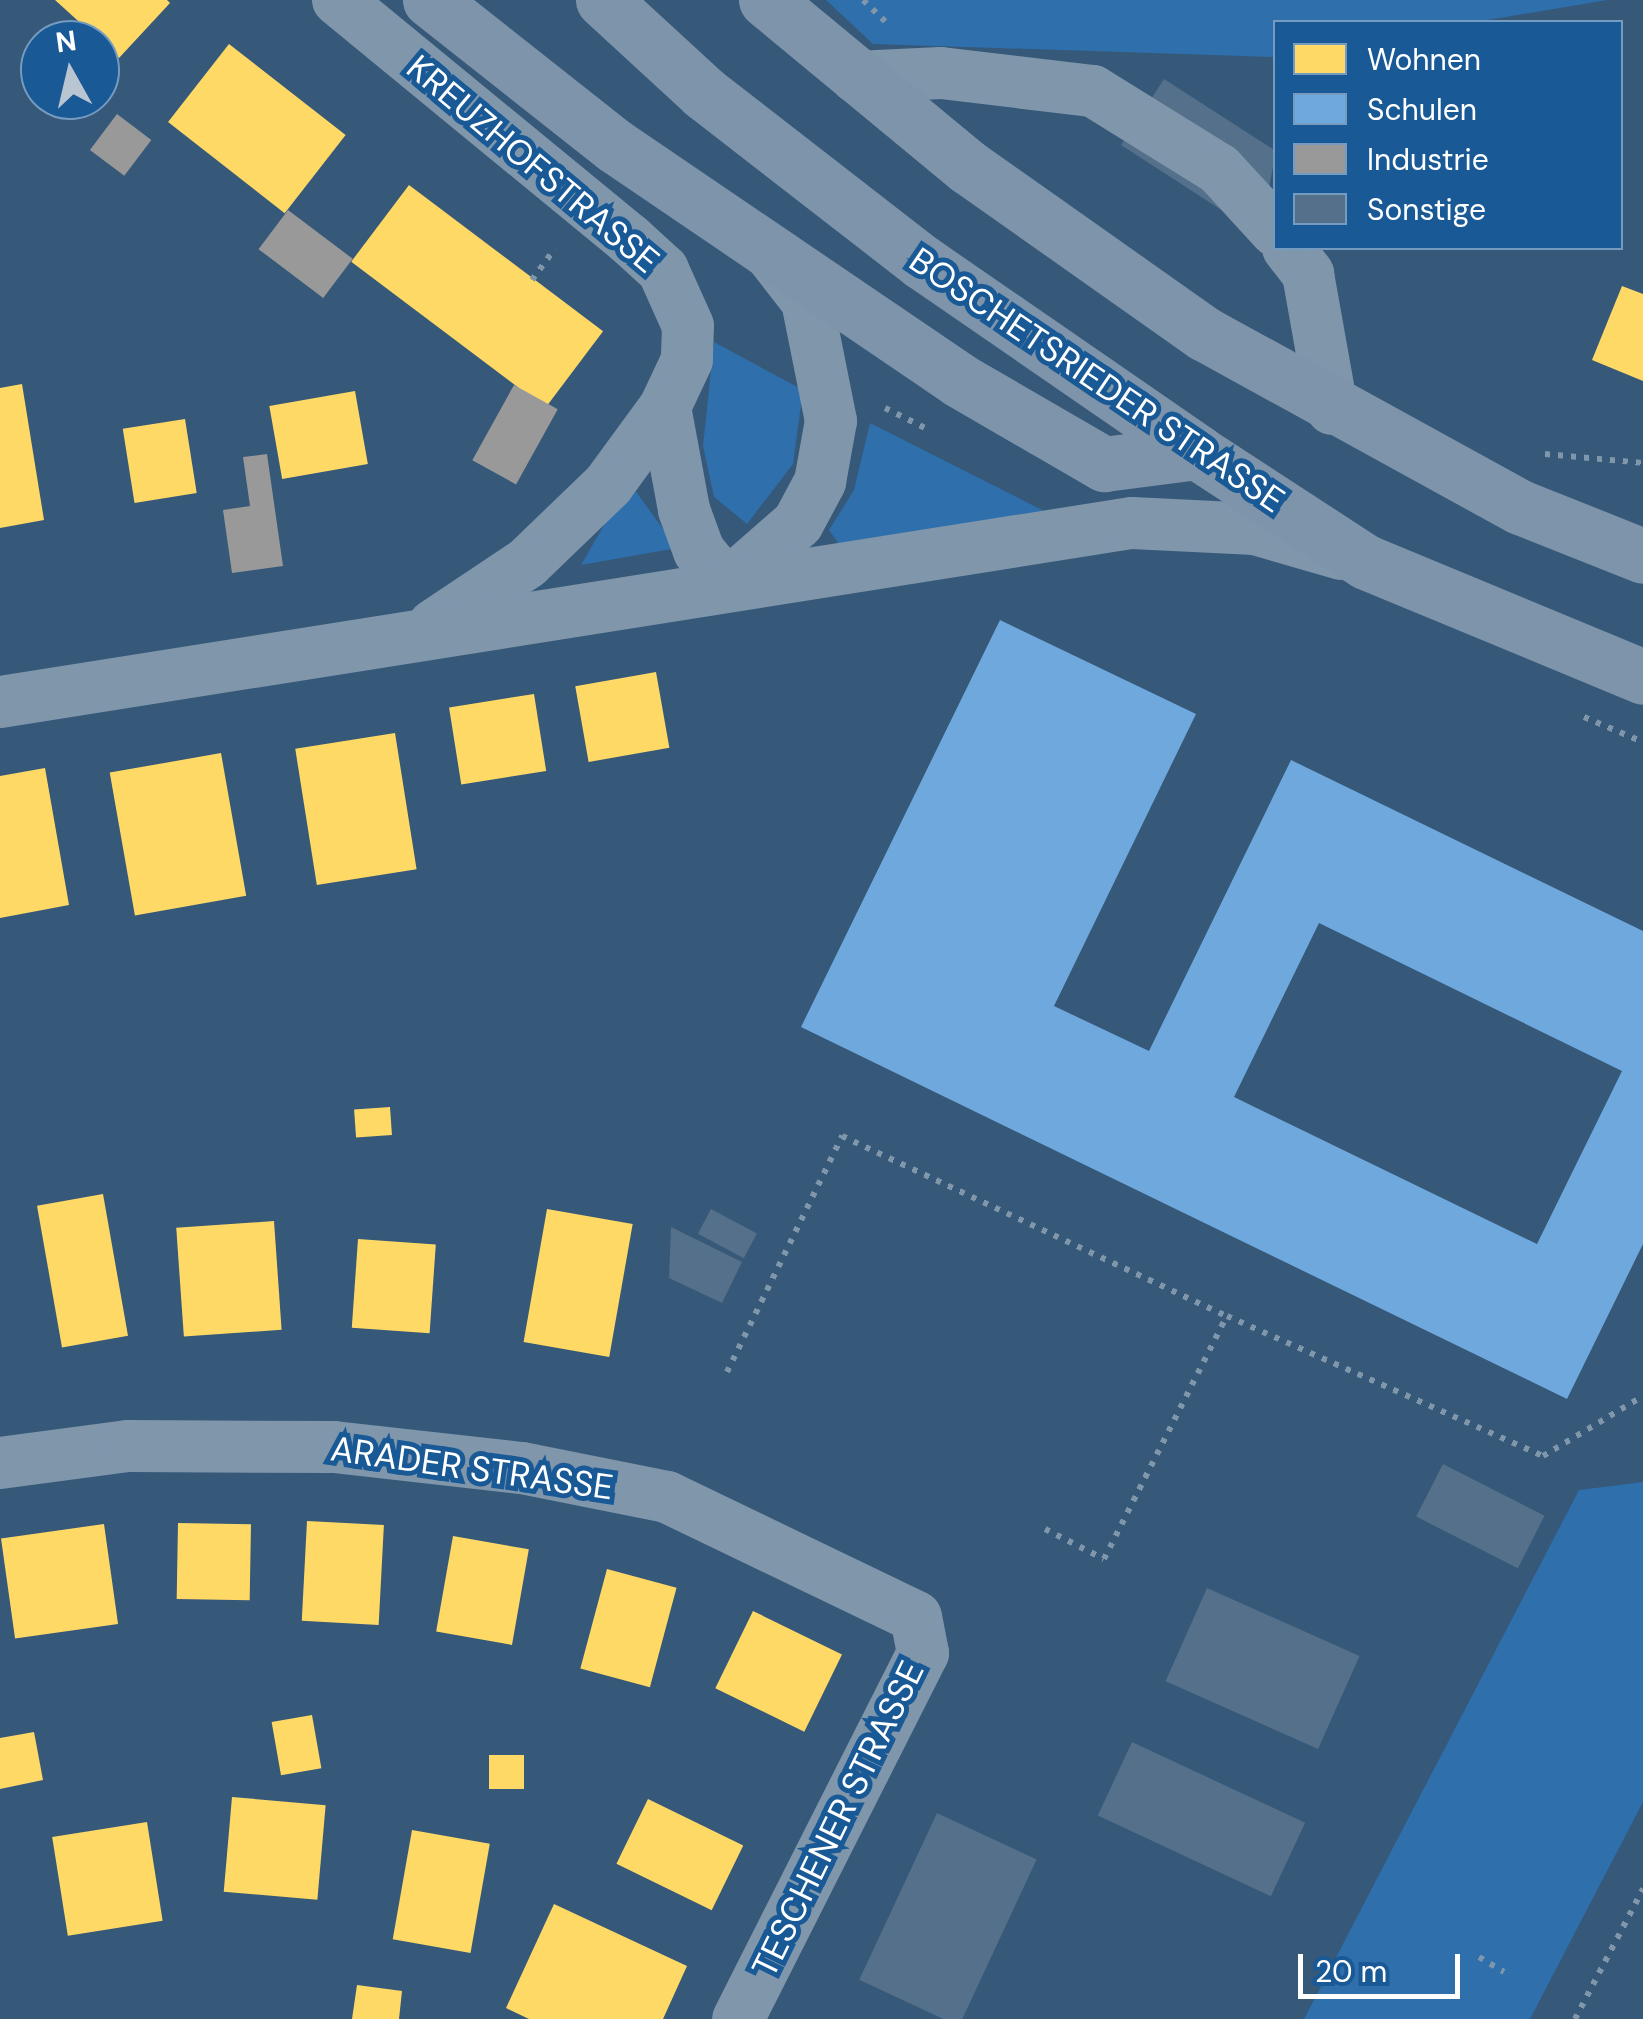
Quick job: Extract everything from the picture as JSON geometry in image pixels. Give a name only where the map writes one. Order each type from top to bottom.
[{"type":"highway","points":[[430,0],[615,146],[959,380],[1104,464],[1197,452]]},
{"type":"main road","name":"BOSCHETSRIEDER STRASSE","points":[[603,0],[704,93],[922,262],[1197,452],[1366,562],[1643,677]]},
{"type":"main road","points":[[766,0],[856,77],[1082,251],[1332,410],[1520,507],[1643,556]]},
{"type":"street","name":"KREUZHOFSTRASSE","points":[[338,0],[663,270],[688,326],[687,360],[665,407],[608,485],[527,563],[420,634]]},
{"type":"street","points":[[856,77],[941,73],[1094,91],[1220,169],[1273,228]]},
{"type":"street","points":[[727,585],[798,524],[820,482],[831,421],[808,301],[762,244]]},
{"type":"street","points":[[1290,250],[1308,274],[1332,410]]},
{"type":"street","points":[[665,407],[684,510],[699,551],[727,585]]},
{"type":"street","points":[[0,702],[1132,523],[1255,529],[1366,562]]},
{"type":"street","name":"ARADER STRASSE","points":[[0,1463],[128,1446],[334,1447],[522,1468],[667,1498],[916,1617]]},
{"type":"street","name":"TESCHENER STRASSE","points":[[738,2019],[923,1653],[916,1617]]},
{"type":"path","points":[[727,1372],[842,1136],[1227,1316],[1542,1456],[1643,1396]]},
{"type":"path","points":[[1044,1529],[1104,1560],[1227,1316]]},
{"type":"path","points":[[1576,2019],[1643,1889]]},
{"type":"path","points":[[1479,1957],[1504,1972]]},
{"type":"shaded area","points":[[826,0],[1607,0],[1488,20],[1273,20],[1273,57],[873,44]]},
{"type":"shaded area","points":[[714,342],[803,390],[793,464],[747,524],[714,497],[703,446]]},
{"type":"shaded area","points":[[870,423],[1062,520],[846,554],[829,530],[854,490]]},
{"type":"shaded area","points":[[629,482],[677,548],[581,565]]},
{"type":"shaded area","points":[[1643,1482],[1643,1802],[1530,2019],[1304,2019],[1579,1490]]},
{"type":"building: Wohnen","points":[[55,0],[170,3],[120,57],[120,20],[77,20]]},
{"type":"building: Wohnen","points":[[229,44],[346,135],[285,213],[168,122]]},
{"type":"building: Wohnen","points":[[409,185],[603,331],[545,408],[351,262]]},
{"type":"building: Wohnen","points":[[1622,286],[1643,294],[1643,381],[1592,360]]},
{"type":"building: Wohnen","points":[[22,384],[44,520],[0,528],[0,388]]},
{"type":"building: Wohnen","points":[[355,391],[368,464],[282,479],[269,406]]},
{"type":"building: Wohnen","points":[[185,419],[197,493],[135,503],[123,429]]},
{"type":"building: Wohnen","points":[[656,672],[669,748],[589,762],[575,686]]},
{"type":"building: Wohnen","points":[[534,694],[546,771],[461,784],[449,707]]},
{"type":"building: Wohnen","points":[[395,733],[417,869],[317,885],[295,749]]},
{"type":"building: Wohnen","points":[[221,753],[246,896],[135,915],[110,773]]},
{"type":"building: Wohnen","points":[[45,768],[69,905],[0,918],[0,776]]},
{"type":"building: Wohnen","points":[[390,1107],[392,1135],[356,1137],[354,1110]]},
{"type":"building: Wohnen","points":[[103,1194],[128,1336],[62,1347],[37,1206]]},
{"type":"building: Wohnen","points":[[547,1209],[633,1224],[609,1357],[524,1342]]},
{"type":"building: Wohnen","points":[[274,1221],[282,1330],[184,1337],[176,1228]]},
{"type":"building: Wohnen","points":[[358,1239],[436,1244],[430,1333],[352,1328]]},
{"type":"building: Wohnen","points":[[307,1521],[384,1525],[379,1625],[302,1621]]},
{"type":"building: Wohnen","points":[[178,1523],[251,1524],[250,1600],[177,1599]]},
{"type":"building: Wohnen","points":[[104,1524],[118,1624],[15,1638],[1,1538]]},
{"type":"building: Wohnen","points":[[453,1536],[529,1549],[512,1645],[436,1632]]},
{"type":"building: Wohnen","points":[[607,1569],[677,1588],[650,1687],[580,1668]]},
{"type":"building: Wohnen","points":[[753,1611],[842,1654],[804,1732],[715,1688]]},
{"type":"building: Wohnen","points":[[312,1715],[321,1768],[281,1775],[272,1722]]},
{"type":"building: Wohnen","points":[[34,1732],[43,1780],[0,1789],[0,1738]]},
{"type":"building: Wohnen","points":[[489,1755],[524,1755],[524,1789],[489,1789]]},
{"type":"building: Wohnen","points":[[232,1797],[326,1805],[317,1900],[224,1892]]},
{"type":"building: Wohnen","points":[[648,1799],[743,1845],[712,1910],[616,1864]]},
{"type":"building: Wohnen","points":[[147,1822],[163,1921],[68,1936],[52,1837]]},
{"type":"building: Wohnen","points":[[412,1830],[490,1844],[471,1953],[393,1939]]},
{"type":"building: Wohnen","points":[[554,1904],[687,1966],[663,2019],[529,2019],[506,2008]]},
{"type":"building: Wohnen","points":[[357,1985],[402,1991],[399,2019],[352,2019]]},
{"type":"building: Schulen","points":[[1000,620],[1196,714],[1054,1006],[1149,1051],[1291,760],[1643,931],[1643,1244],[1567,1399],[801,1027]],"holes":[[[1319,923],[1622,1071],[1537,1244],[1234,1097]]]},
{"type":"building: Industrie","points":[[120,116],[151,140],[124,176],[90,150],[112,120],[120,120]]},
{"type":"building: Industrie","points":[[288,210],[353,259],[323,298],[259,249]]},
{"type":"building: Industrie","points":[[514,385],[558,409],[516,484],[472,460]]},
{"type":"building: Industrie","points":[[267,454],[283,566],[232,573],[223,510],[250,506],[243,457]]},
{"type":"building: Sonstige","points":[[1164,79],[1273,149],[1260,235],[1121,145]]},
{"type":"building: Sonstige","points":[[711,1209],[757,1233],[744,1258],[698,1234]]},
{"type":"building: Sonstige","points":[[671,1227],[742,1262],[722,1303],[669,1278]]},
{"type":"building: Sonstige","points":[[1443,1464],[1545,1516],[1518,1568],[1416,1517]]},
{"type":"building: Sonstige","points":[[1207,1588],[1360,1656],[1318,1749],[1166,1681]]},
{"type":"building: Sonstige","points":[[1132,1742],[1305,1823],[1271,1896],[1098,1815]]},
{"type":"building: Sonstige","points":[[937,1813],[1037,1859],[962,2019],[943,2019],[859,1980]]}]
